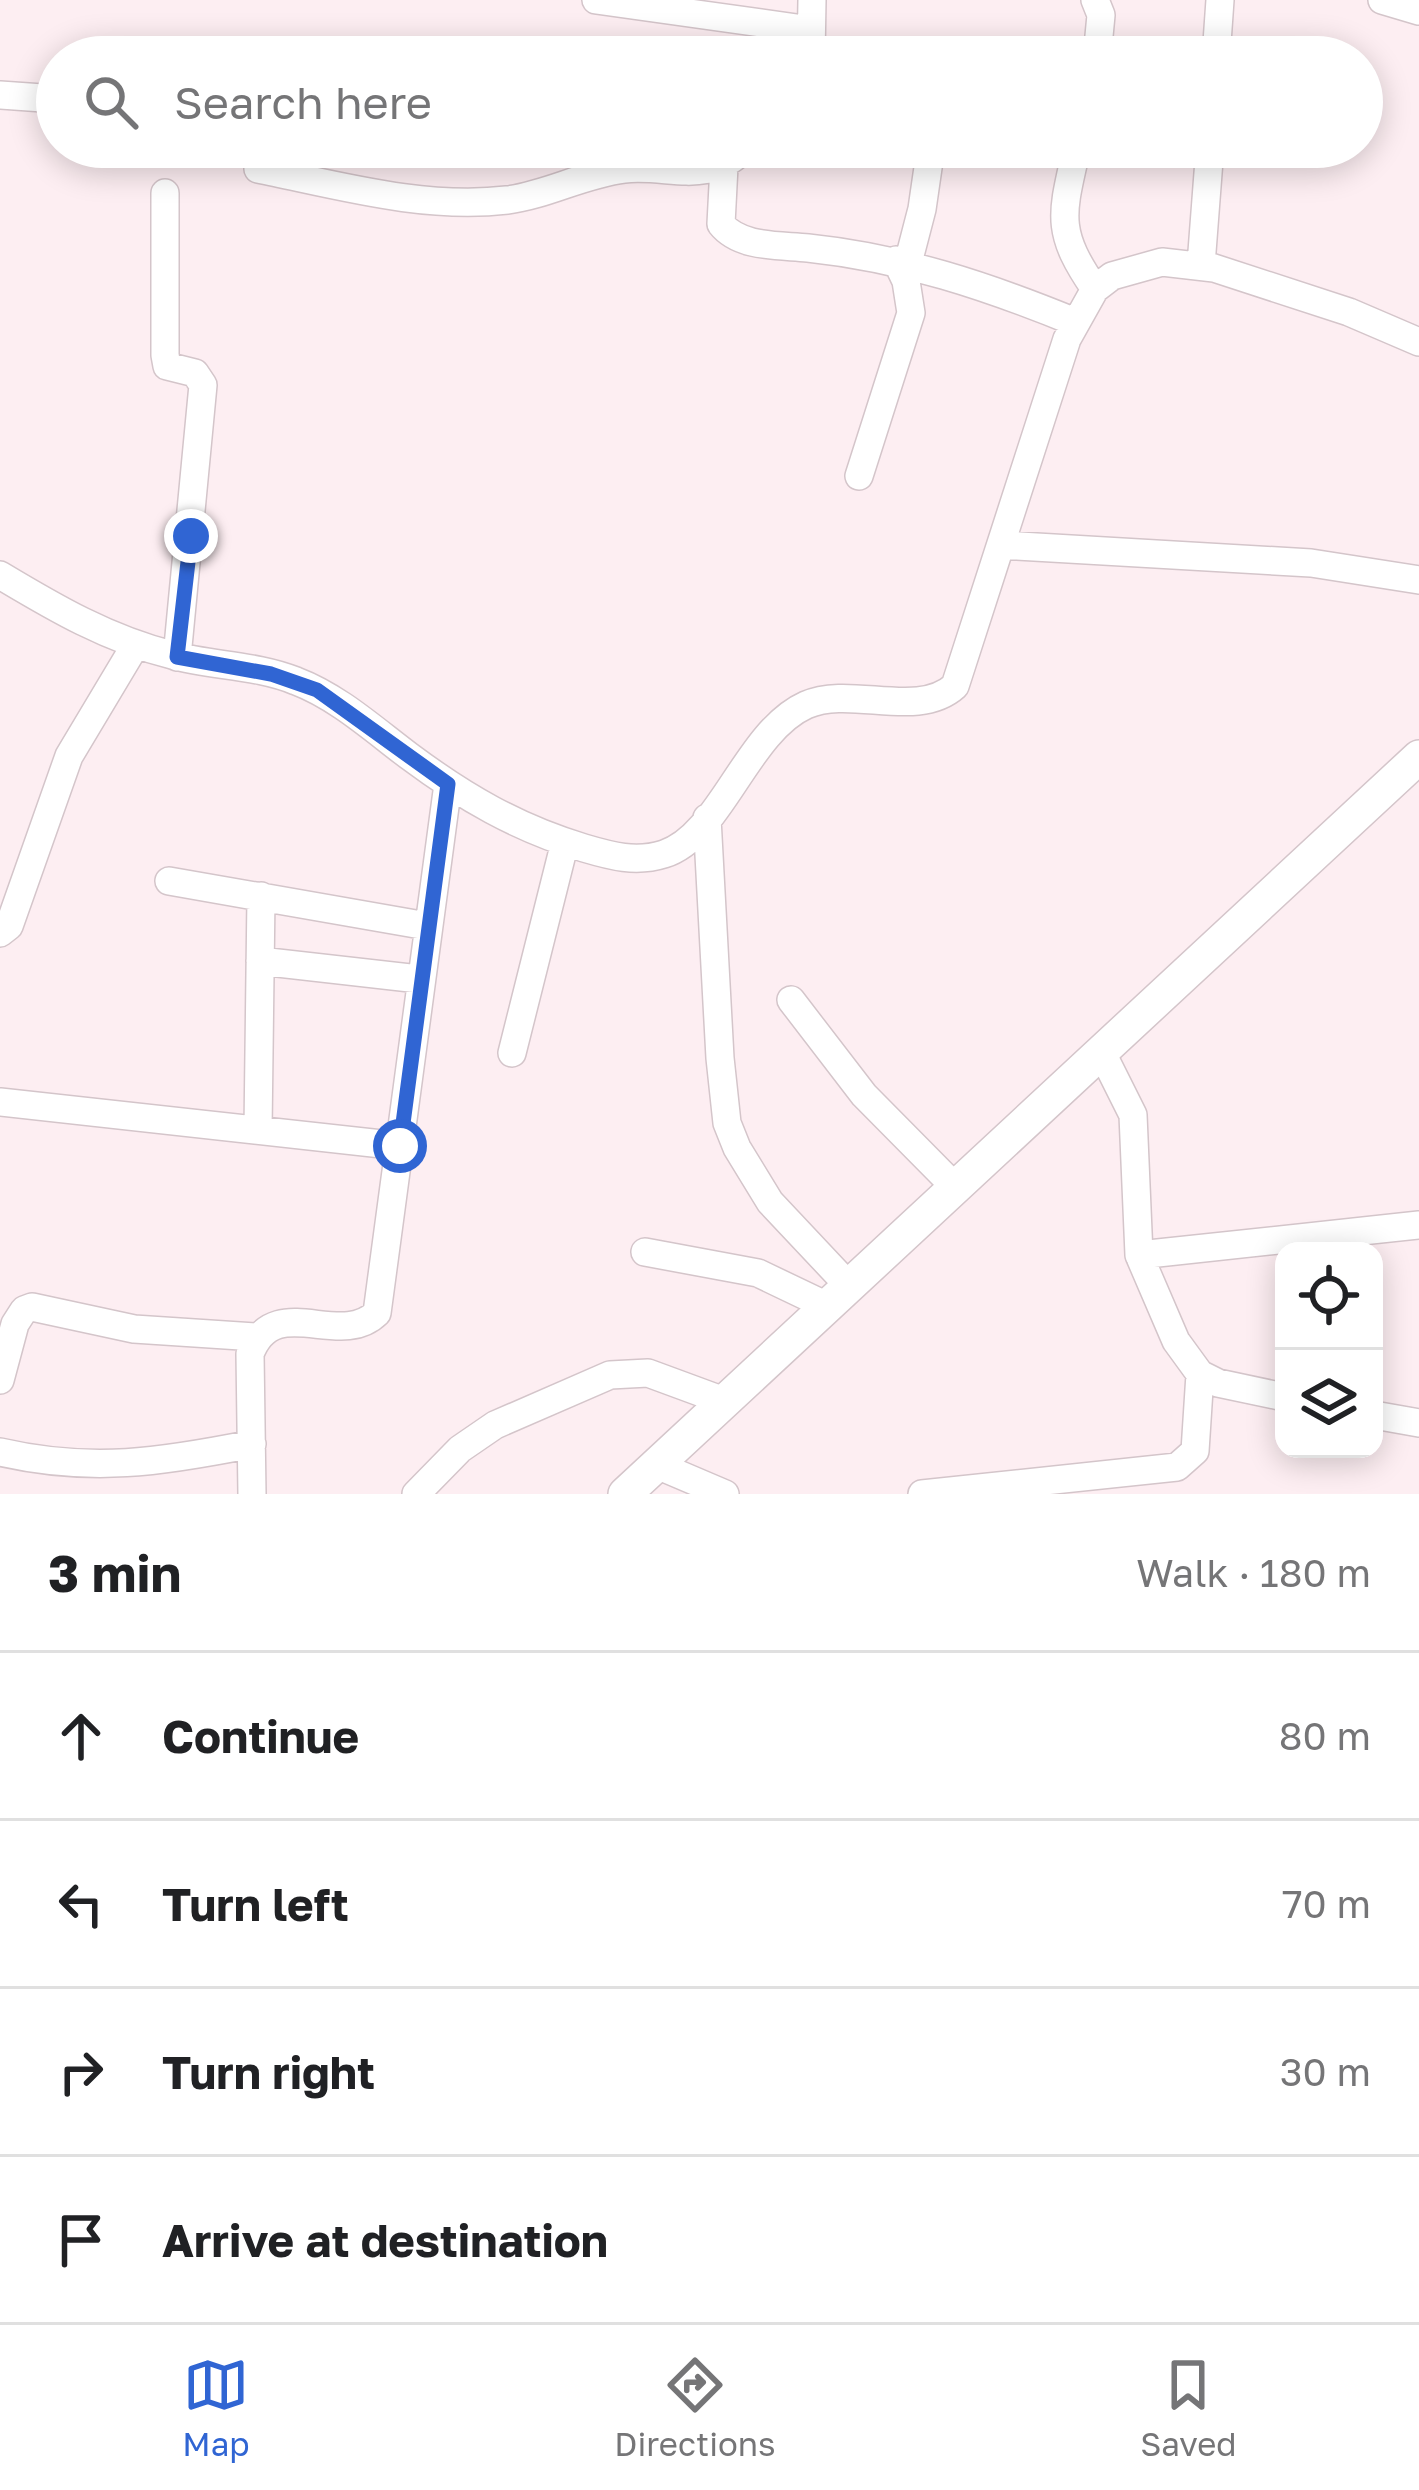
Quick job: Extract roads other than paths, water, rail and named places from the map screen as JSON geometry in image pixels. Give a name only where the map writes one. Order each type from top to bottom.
[{"type":"street","points":[[596,0],[772,36]]},
{"type":"street","points":[[811,36],[812,0]]},
{"type":"street","points":[[1096,0],[1101,15],[1098,36]]},
{"type":"street","points":[[1217,36],[1220,0]]},
{"type":"street","points":[[1382,0],[1419,11]]},
{"type":"street","points":[[0,95],[36,98]]},
{"type":"street","points":[[258,169],[364,190],[480,202],[531,195],[616,170],[718,168]]},
{"type":"street","points":[[724,168],[721,224],[729,234],[753,242],[902,262],[979,284],[1076,322]]},
{"type":"street","points":[[859,476],[910,314],[902,262],[926,168]]},
{"type":"street","points":[[1073,168],[1064,222],[1071,255],[1095,289]]},
{"type":"street","points":[[1201,266],[1208,168]]},
{"type":"street","points":[[165,194],[165,356],[167,365],[195,373],[203,385],[177,657]]},
{"type":"street","points":[[0,575],[52,609],[136,644],[177,657],[271,674],[317,690],[505,820],[617,858],[643,858],[675,849],[707,818],[775,726],[800,708],[839,698],[926,700],[945,695],[955,686],[1076,322],[1095,289],[1112,276],[1162,262],[1201,266],[1349,312],[1419,342]]},
{"type":"street","points":[[1001,545],[1311,563],[1419,580]]},
{"type":"street","points":[[0,933],[9,926],[69,756],[136,644]]},
{"type":"street","points":[[625,1494],[1417,764]]},
{"type":"street","points":[[253,1494],[250,1354],[256,1337],[281,1323],[349,1325],[368,1322],[376,1313],[448,784]]},
{"type":"street","points":[[707,818],[727,1123],[736,1148],[770,1202],[838,1296]]},
{"type":"street","points":[[512,1054],[565,842]]},
{"type":"street","points":[[169,881],[427,926]]},
{"type":"street","points":[[258,1130],[261,896]]},
{"type":"street","points":[[260,961],[419,979]]},
{"type":"street","points":[[790,1000],[864,1095],[955,1187]]},
{"type":"street","points":[[1101,1051],[1133,1115],[1139,1255],[1176,1341],[1200,1374],[1218,1384],[1275,1395]]},
{"type":"street","points":[[0,1102],[400,1146]]},
{"type":"street","points":[[1139,1255],[1419,1225]]},
{"type":"street","points":[[645,1252],[758,1274],[838,1296]]},
{"type":"street","points":[[0,1380],[16,1324],[24,1310],[32,1307],[134,1329],[256,1337]]},
{"type":"street","points":[[416,1494],[460,1449],[495,1425],[610,1375],[648,1372],[724,1401]]},
{"type":"street","points":[[922,1494],[1177,1467],[1195,1450],[1200,1374]]},
{"type":"street","points":[[1383,1417],[1419,1423]]},
{"type":"street","points":[[0,1452],[48,1463],[121,1466],[251,1444]]},
{"type":"street","points":[[656,1465],[725,1494]]}]
